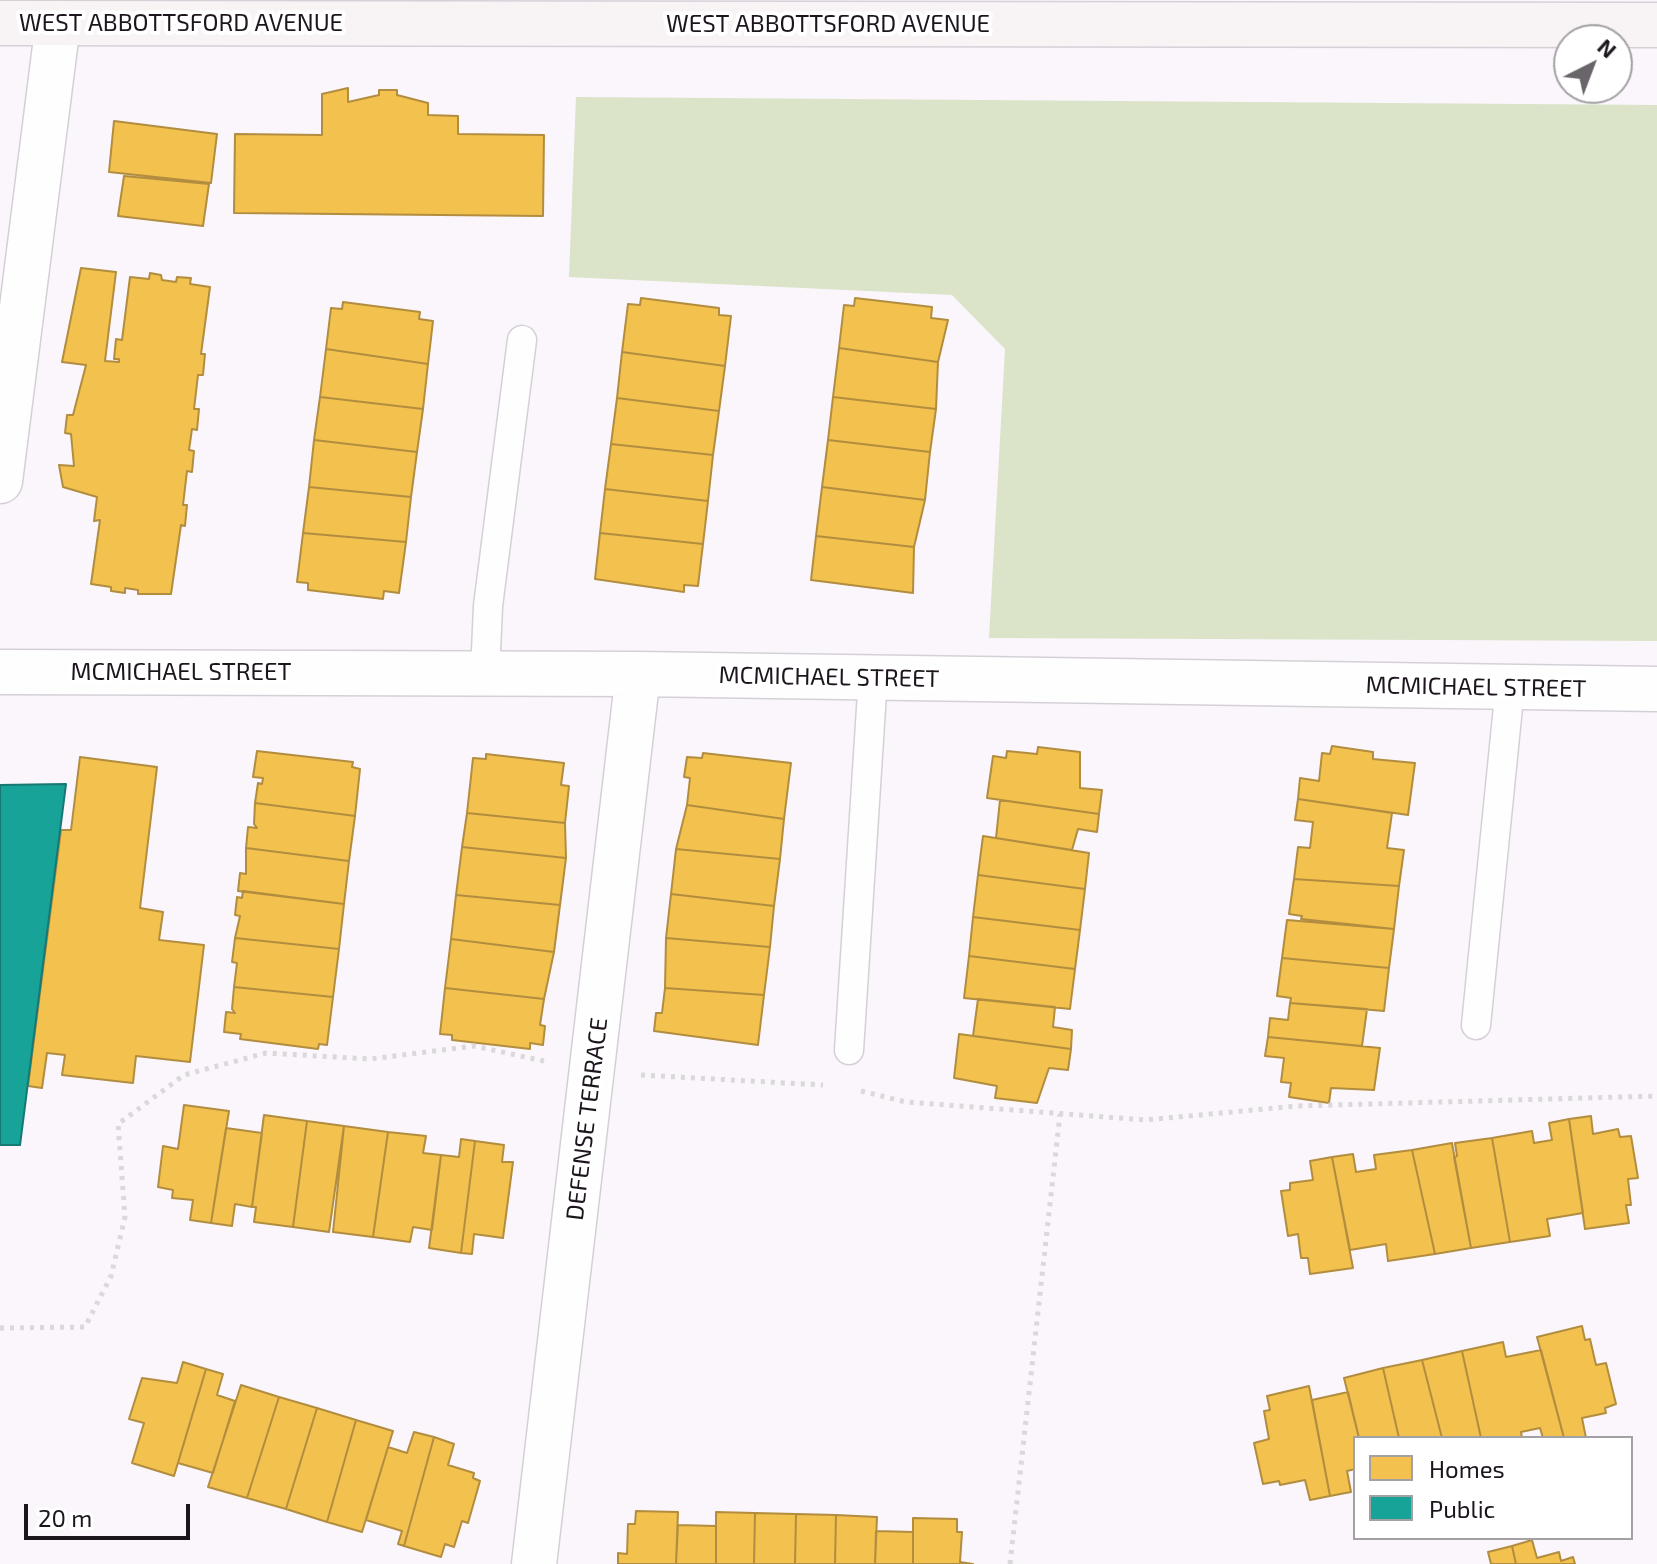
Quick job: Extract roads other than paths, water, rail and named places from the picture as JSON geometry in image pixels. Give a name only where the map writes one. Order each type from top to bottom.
[{"type":"street","name":"WEST ABBOTTSFORD AVENUE","points":[[0,23],[1657,25]]},
{"type":"street","points":[[0,481],[58,23]]},
{"type":"street","name":"MCMICHAEL STREET","points":[[0,672],[638,674],[1657,689]]},
{"type":"street","name":"DEFENSE TERRACE","points":[[534,1564],[638,674]]},
{"type":"lane","points":[[485,674],[488,606],[522,340]]},
{"type":"lane","points":[[849,1050],[873,677]]},
{"type":"lane","points":[[1476,1025],[1510,687]]}]
